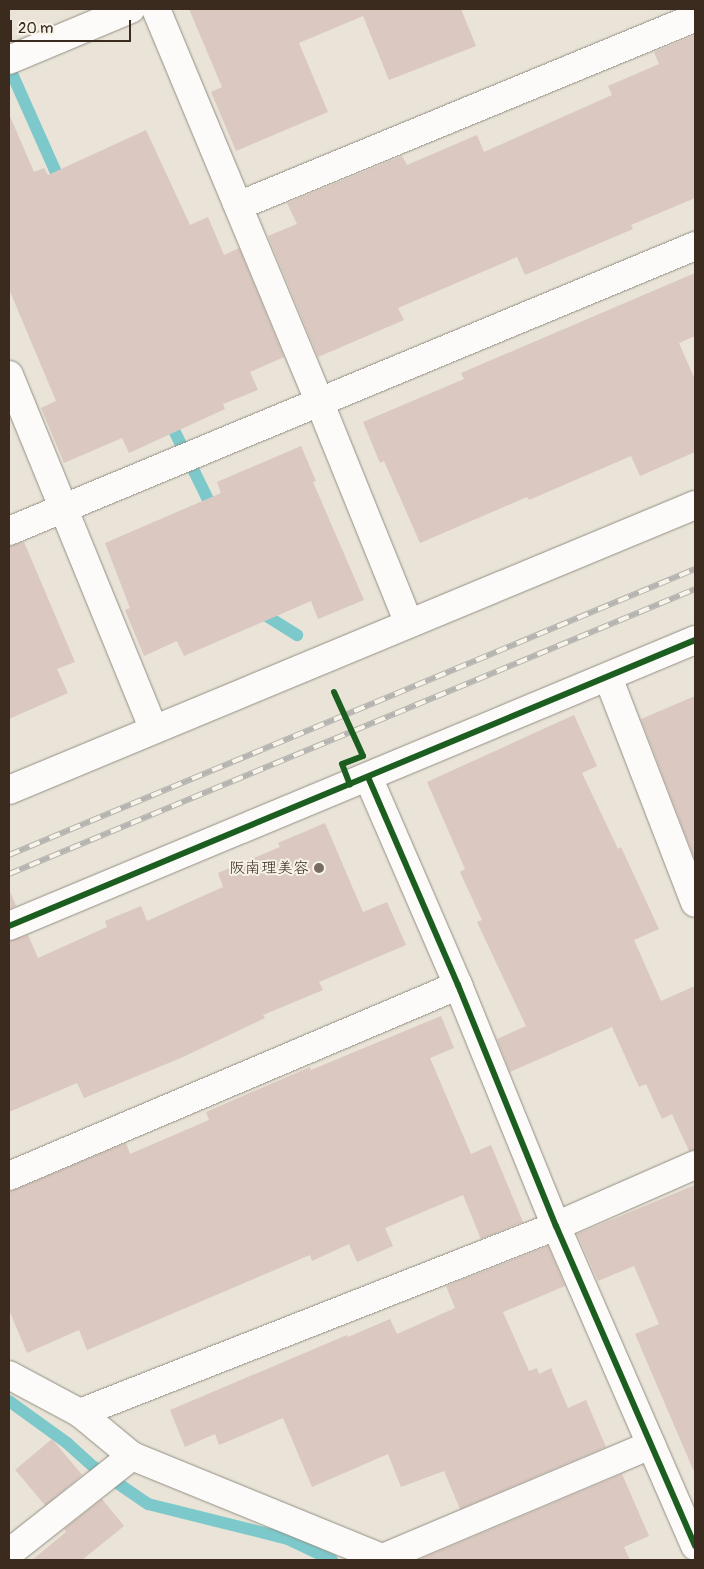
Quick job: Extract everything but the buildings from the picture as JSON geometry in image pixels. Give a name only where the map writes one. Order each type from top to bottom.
[{"type":"street","points":[[15,57],[131,9]]},
{"type":"street","points":[[156,9],[319,401],[409,624]]},
{"type":"street","points":[[238,206],[695,18]]},
{"type":"street","points":[[9,531],[695,246]]},
{"type":"street","points":[[9,375],[154,730]]},
{"type":"street","points":[[9,790],[695,505]]},
{"type":"street","points":[[9,926],[695,640]]},
{"type":"street","points":[[608,677],[695,903]]},
{"type":"street","points":[[368,777],[458,985],[556,1226],[695,1546]]},
{"type":"street","points":[[9,1176],[458,985]]},
{"type":"street","points":[[80,1413],[556,1226],[695,1165]]},
{"type":"street","points":[[9,1375],[80,1413],[132,1456],[385,1559],[652,1446]]},
{"type":"street","points":[[9,1553],[132,1456]]},
{"type":"waterway","points":[[9,67],[62,186]]},
{"type":"waterway","points":[[168,418],[215,514]]},
{"type":"waterway","points":[[260,606],[265,615],[297,635]]},
{"type":"waterway","points":[[9,1401],[67,1443],[94,1467],[148,1504],[288,1539],[332,1560]]},
{"type":"railway","points":[[9,855],[695,569]]},
{"type":"railway","points":[[9,874],[695,589]]},
{"type":"cycle path","points":[[9,926],[695,640]]},
{"type":"cycle path","points":[[334,692],[363,756],[342,764],[350,785]]},
{"type":"cycle path","points":[[368,777],[458,985],[556,1226],[695,1546]]},
{"type":"place","name":"阪南理美容","points":[[319,868]]}]
